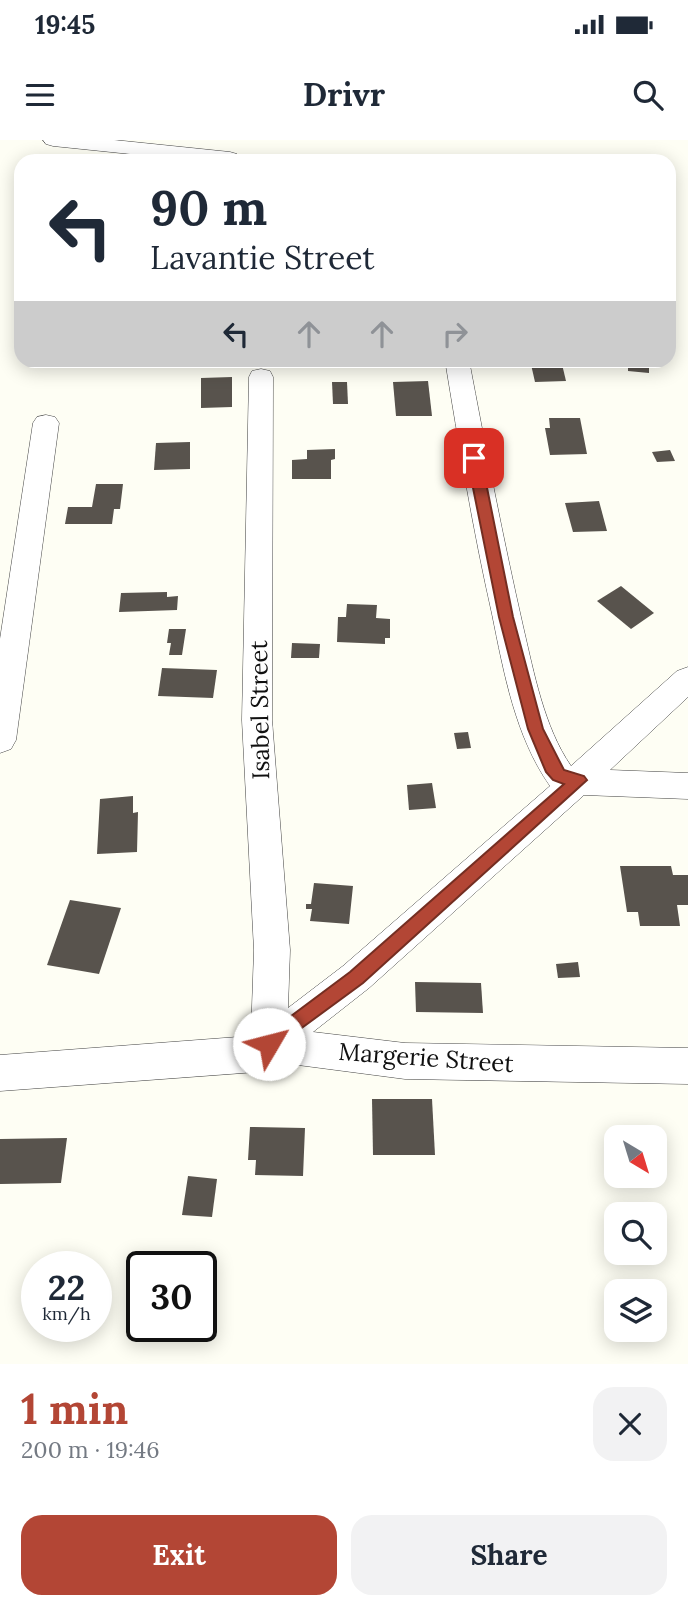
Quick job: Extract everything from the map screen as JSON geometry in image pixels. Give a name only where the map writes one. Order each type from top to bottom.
[{"type":"street","points":[[53,140],[191,154]]},
{"type":"street","points":[[458,368],[478,483],[506,617],[536,729],[552,767],[559,776],[579,780],[688,786]]},
{"type":"street","name":"Isabel Street","points":[[261,377],[257,720],[272,950],[269,1044]]},
{"type":"street","points":[[0,740],[47,423]]},
{"type":"street","points":[[269,1044],[356,977],[579,780],[688,679]]},
{"type":"street","name":"Margerie Street","points":[[0,1073],[257,1054],[269,1044],[405,1061],[688,1066]]},
{"type":"building","points":[[532,368],[563,368],[566,381],[535,382]]},
{"type":"building","points":[[628,368],[649,368],[649,373],[628,371]]},
{"type":"building","points":[[232,377],[232,407],[201,408],[201,378]]},
{"type":"building","points":[[428,381],[432,416],[396,416],[393,382]]},
{"type":"building","points":[[332,382],[347,382],[348,404],[333,404]]},
{"type":"building","points":[[549,418],[580,418],[587,454],[550,455],[545,428],[550,428]]},
{"type":"building","points":[[190,442],[190,469],[154,470],[156,443]]},
{"type":"building","points":[[335,449],[335,459],[331,460],[331,479],[292,479],[292,460],[307,459],[307,450]]},
{"type":"building","points":[[670,450],[675,461],[657,462],[652,452]]},
{"type":"building","points":[[96,484],[123,484],[120,509],[114,509],[112,524],[65,524],[68,507],[92,507]]},
{"type":"building","points":[[599,501],[607,531],[573,532],[565,503]]},
{"type":"building","points":[[621,586],[654,613],[631,629],[597,601]]},
{"type":"building","points":[[167,592],[167,597],[178,596],[177,610],[119,612],[121,593]]},
{"type":"building","points":[[347,604],[377,605],[376,618],[390,619],[390,638],[385,638],[385,644],[337,642],[338,617],[346,617]]},
{"type":"building","points":[[169,629],[186,629],[182,655],[169,655]]},
{"type":"building","points":[[292,643],[320,644],[319,658],[291,658]]},
{"type":"building","points":[[162,668],[217,670],[213,698],[158,696]]},
{"type":"building","points":[[468,732],[471,748],[457,749],[454,733]]},
{"type":"building","points":[[432,783],[436,808],[409,810],[407,785]]},
{"type":"building","points":[[133,796],[133,813],[138,812],[137,852],[97,854],[100,799]]},
{"type":"building","points":[[620,866],[671,866],[673,875],[688,875],[688,905],[677,905],[680,926],[640,926],[638,912],[627,912]]},
{"type":"building","points":[[314,883],[353,886],[349,924],[310,921],[312,909],[306,909],[306,904],[311,904]]},
{"type":"building","points":[[70,900],[121,908],[99,974],[47,965]]},
{"type":"building","points":[[578,962],[580,977],[558,978],[556,964]]},
{"type":"building","points":[[415,982],[481,983],[483,1013],[416,1012]]},
{"type":"building","points":[[372,1099],[432,1099],[435,1155],[373,1155]]},
{"type":"building","points":[[250,1127],[305,1128],[303,1176],[255,1175],[256,1160],[248,1160]]},
{"type":"building","points":[[67,1138],[61,1183],[0,1184],[0,1139]]},
{"type":"building","points":[[188,1176],[217,1179],[212,1217],[182,1215]]},
{"type":"route","points":[[269,1044],[356,977],[579,780],[559,776],[552,767],[536,729],[506,617],[474,458]]}]
